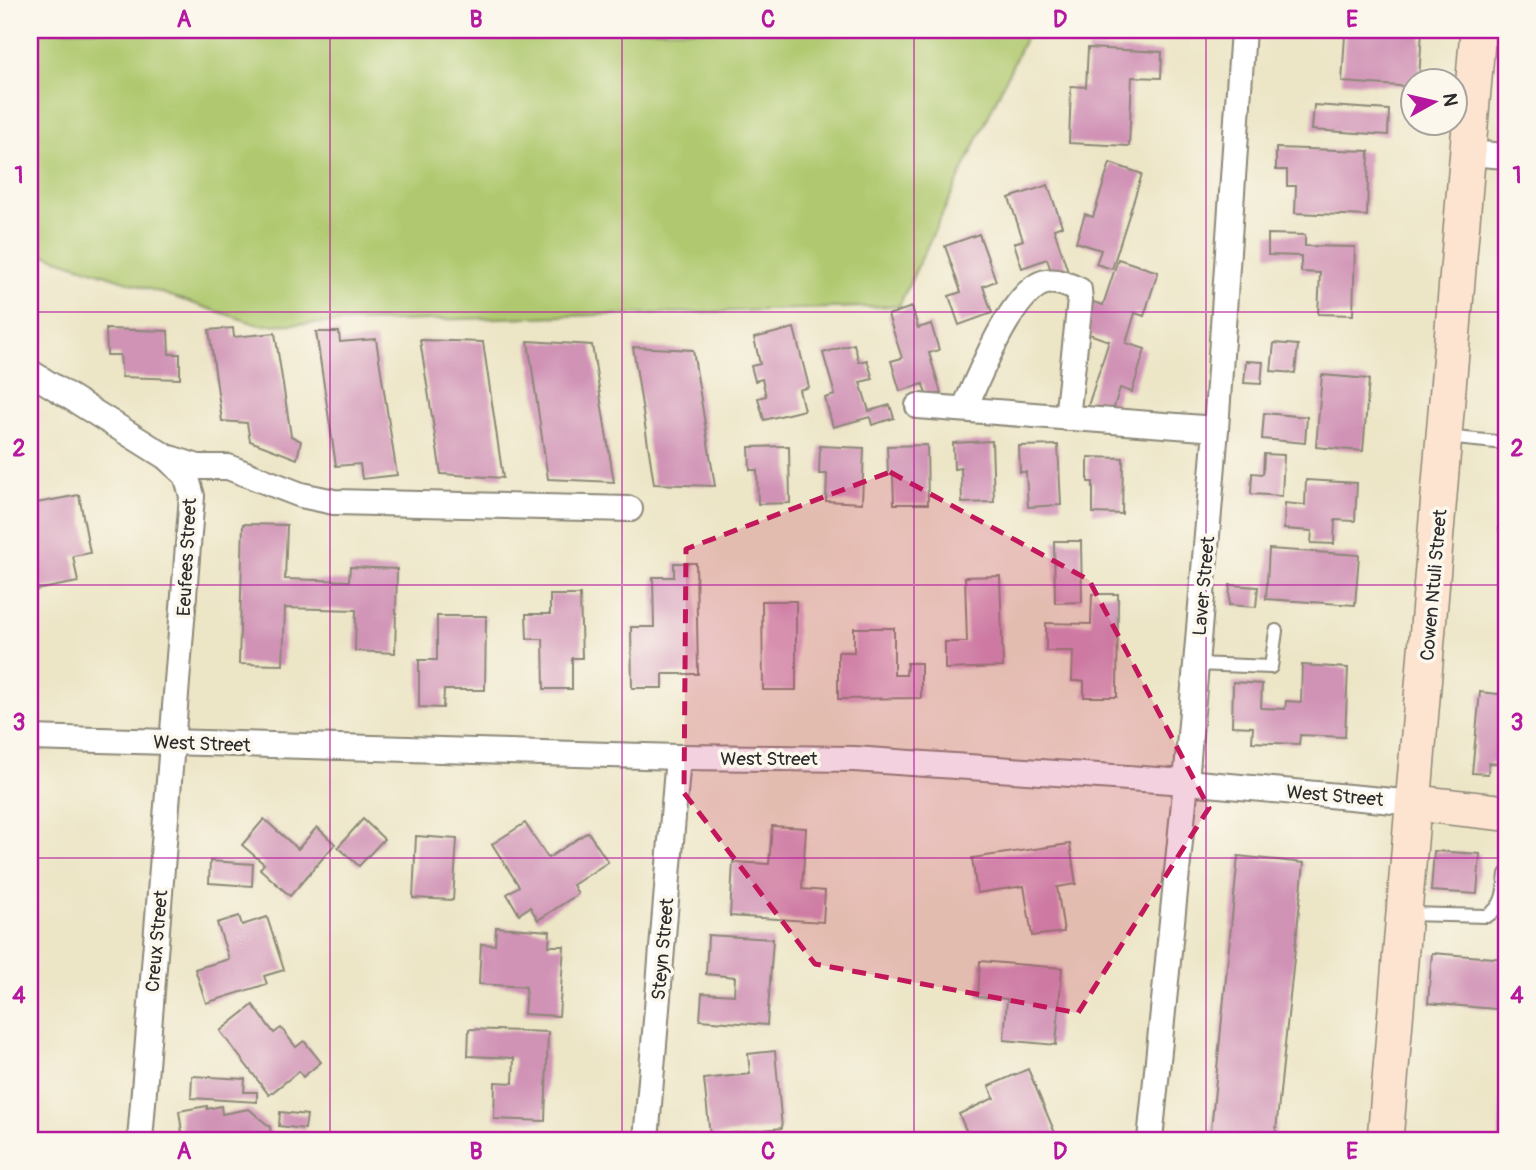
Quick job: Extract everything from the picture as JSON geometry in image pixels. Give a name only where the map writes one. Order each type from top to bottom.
[{"type":"street","name":"Laver Street","points":[[1150,1140],[1186,782],[1216,429],[1242,30]]},
{"type":"street","name":"Cowen Ntuli Street","points":[[1385,1140],[1478,30]]},
{"type":"street","points":[[1468,153],[1506,156]]},
{"type":"street","points":[[964,410],[1003,325],[1037,285],[1050,281],[1079,290],[1067,418]]},
{"type":"street","name":"Eeufees Street","points":[[30,372],[166,457],[186,475],[192,496],[172,741]]},
{"type":"street","points":[[918,406],[1216,429]]},
{"type":"street","points":[[166,457],[198,467],[228,467],[301,495],[334,502],[630,509]]},
{"type":"street","name":"West Street","points":[[30,738],[678,757],[854,759],[1186,782],[1506,813]]},
{"type":"street","name":"Creux Street","points":[[140,1140],[172,741]]},
{"type":"street","name":"Steyn Street","points":[[646,1140],[678,757]]},
{"type":"lane","points":[[1445,437],[1506,443]]},
{"type":"lane","points":[[1196,664],[1271,667],[1276,631]]},
{"type":"lane","points":[[1405,914],[1487,916],[1497,910],[1503,897],[1506,874]]},
{"type":"highlighted area","points":[[890,472],[1089,580],[1209,808],[1078,1013],[815,964],[684,793],[686,549]]},
{"type":"green space","points":[[30,30],[1029,30],[899,306],[259,325],[30,250]]},
{"type":"building","points":[[1330,30],[1422,30],[1420,66],[1400,66],[1400,86],[1342,82],[1345,35],[1330,34]]},
{"type":"building","points":[[1088,48],[1162,52],[1161,78],[1132,77],[1129,146],[1069,143],[1071,86],[1086,87]]},
{"type":"building","points":[[1314,105],[1389,110],[1388,135],[1312,130]]},
{"type":"building","points":[[1276,148],[1369,151],[1367,216],[1295,213],[1296,186],[1287,186],[1287,170],[1276,170]]},
{"type":"building","points":[[1110,163],[1142,174],[1112,269],[1096,264],[1101,250],[1076,242],[1085,214],[1093,217]]},
{"type":"building","points":[[1048,185],[1062,226],[1054,229],[1068,272],[1053,277],[1047,259],[1022,268],[1014,243],[1023,240],[1009,198]]},
{"type":"building","points":[[979,234],[996,281],[983,286],[992,313],[959,325],[949,296],[961,292],[945,246]]},
{"type":"building","points":[[1268,234],[1305,235],[1305,246],[1355,247],[1353,315],[1318,314],[1320,273],[1301,272],[1301,256],[1268,255]]},
{"type":"building","points":[[1118,259],[1158,272],[1144,316],[1135,313],[1126,343],[1145,349],[1132,392],[1120,388],[1110,420],[1086,412],[1109,341],[1080,331],[1090,301],[1103,305]]},
{"type":"building","points":[[912,307],[918,328],[931,324],[939,350],[929,353],[941,393],[927,398],[923,384],[900,391],[891,361],[902,358],[888,315]]},
{"type":"building","points":[[233,328],[234,337],[275,333],[291,436],[301,441],[297,459],[250,441],[247,423],[222,421],[209,330]]},
{"type":"building","points":[[794,328],[809,387],[799,390],[804,410],[764,420],[758,398],[766,396],[762,379],[755,381],[751,366],[760,364],[754,338]]},
{"type":"building","points":[[106,329],[168,331],[169,354],[180,354],[180,379],[122,377],[120,355],[107,355]]},
{"type":"building","points":[[316,332],[339,332],[340,342],[376,339],[397,475],[362,479],[360,464],[336,466]]},
{"type":"building","points":[[420,340],[483,342],[503,478],[441,474]]},
{"type":"building","points":[[528,341],[592,345],[614,482],[548,479]]},
{"type":"building","points":[[1274,343],[1298,345],[1295,373],[1271,371]]},
{"type":"building","points":[[854,344],[859,362],[867,360],[873,379],[860,382],[869,411],[890,405],[894,418],[872,425],[870,417],[833,427],[825,398],[835,395],[823,353]]},
{"type":"building","points":[[633,347],[693,350],[715,486],[654,484]]},
{"type":"building","points":[[1246,361],[1263,362],[1261,384],[1244,383]]},
{"type":"building","points":[[1322,375],[1369,379],[1363,451],[1316,447]]},
{"type":"building","points":[[1502,387],[1506,387],[1506,432],[1500,432]]},
{"type":"building","points":[[1264,413],[1307,417],[1305,443],[1262,439]]},
{"type":"building","points":[[992,441],[994,502],[962,503],[961,468],[954,469],[953,443]]},
{"type":"building","points":[[927,445],[928,504],[894,504],[893,475],[888,475],[887,446]]},
{"type":"building","points":[[1058,445],[1061,505],[1028,507],[1026,472],[1020,472],[1019,446]]},
{"type":"building","points":[[789,446],[790,503],[758,504],[757,470],[750,470],[749,447]]},
{"type":"building","points":[[820,446],[864,448],[862,503],[826,501],[827,474],[819,474]]},
{"type":"building","points":[[1264,454],[1284,455],[1282,496],[1251,494],[1252,473],[1263,474]]},
{"type":"building","points":[[1088,457],[1123,458],[1122,514],[1093,513],[1093,482],[1088,482]]},
{"type":"building","points":[[1306,480],[1357,483],[1355,521],[1335,520],[1334,544],[1311,543],[1312,531],[1284,529],[1285,503],[1305,505]]},
{"type":"building","points":[[1502,480],[1506,481],[1506,532],[1499,531]]},
{"type":"building","points":[[30,495],[37,503],[79,495],[90,553],[73,556],[78,582],[36,590],[30,557]]},
{"type":"building","points":[[243,524],[287,525],[285,579],[349,581],[350,567],[397,569],[395,653],[355,651],[356,610],[285,608],[283,665],[239,664]]},
{"type":"building","points":[[1054,541],[1081,541],[1082,602],[1055,603]]},
{"type":"building","points":[[1269,549],[1359,555],[1355,605],[1266,599]]},
{"type":"building","points":[[674,563],[696,563],[698,674],[663,674],[663,688],[632,688],[631,627],[654,627],[653,577],[674,577]]},
{"type":"building","points":[[1499,569],[1506,570],[1506,609],[1496,609]]},
{"type":"building","points":[[1000,576],[1003,667],[945,669],[945,642],[967,642],[965,577]]},
{"type":"building","points":[[1230,585],[1258,587],[1256,607],[1229,605]]},
{"type":"building","points":[[1092,594],[1118,594],[1117,697],[1084,697],[1084,681],[1072,681],[1073,651],[1046,651],[1046,623],[1091,624]]},
{"type":"building","points":[[550,595],[580,595],[582,658],[572,658],[572,689],[544,689],[543,639],[527,639],[526,614],[550,614]]},
{"type":"building","points":[[762,601],[796,601],[796,690],[763,690]]},
{"type":"building","points":[[437,616],[486,616],[485,690],[444,690],[443,708],[419,707],[419,660],[437,660]]},
{"type":"building","points":[[854,628],[894,628],[894,675],[906,675],[907,663],[921,663],[921,698],[838,699],[838,652],[854,652]]},
{"type":"building","points":[[1302,665],[1348,668],[1345,737],[1300,735],[1299,744],[1252,742],[1253,727],[1232,726],[1233,682],[1262,684],[1261,708],[1285,709],[1286,701],[1301,702]]},
{"type":"building","points":[[1480,692],[1506,695],[1506,764],[1489,763],[1488,774],[1472,773]]},
{"type":"building","points":[[264,819],[298,849],[317,827],[335,844],[290,896],[260,869],[264,864],[242,845]]},
{"type":"building","points":[[363,819],[384,839],[359,866],[338,847]]},
{"type":"building","points":[[525,823],[548,858],[588,832],[608,862],[573,885],[578,894],[538,920],[530,907],[519,914],[507,894],[519,886],[492,844]]},
{"type":"building","points":[[772,826],[806,828],[802,889],[825,891],[823,922],[730,916],[733,862],[769,864]]},
{"type":"building","points":[[416,836],[457,839],[453,900],[413,898]]},
{"type":"building","points":[[1070,844],[1076,884],[1057,887],[1064,932],[1032,936],[1024,886],[977,893],[972,858]]},
{"type":"building","points":[[1434,851],[1480,854],[1477,894],[1431,891]]},
{"type":"building","points":[[1238,856],[1304,863],[1275,1140],[1210,1140]]},
{"type":"building","points":[[210,861],[253,864],[252,886],[209,883]]},
{"type":"building","points":[[239,916],[242,925],[267,917],[284,970],[264,976],[267,984],[206,1003],[195,969],[229,959],[217,923]]},
{"type":"building","points":[[496,927],[550,931],[549,946],[564,946],[559,1016],[524,1014],[526,987],[479,984],[481,944],[495,945]]},
{"type":"building","points":[[708,935],[773,939],[767,1025],[700,1020],[702,993],[734,995],[735,977],[706,974]]},
{"type":"building","points":[[1432,953],[1506,959],[1506,1010],[1428,1003]]},
{"type":"building","points":[[980,961],[1062,968],[1056,1045],[1004,1040],[1007,999],[978,997]]},
{"type":"building","points":[[253,1005],[274,1033],[281,1028],[296,1047],[304,1041],[321,1062],[303,1077],[299,1071],[269,1095],[220,1031]]},
{"type":"building","points":[[469,1029],[548,1032],[545,1121],[494,1119],[495,1082],[513,1083],[514,1058],[468,1056]]},
{"type":"building","points":[[775,1051],[782,1128],[710,1136],[704,1079],[750,1074],[748,1054]]},
{"type":"building","points":[[1504,1053],[1506,1140],[1499,1140]]},
{"type":"building","points":[[1028,1069],[1058,1140],[1023,1140],[1021,1135],[1008,1140],[970,1140],[959,1114],[994,1098],[989,1086]]},
{"type":"building","points":[[192,1076],[245,1079],[244,1092],[257,1092],[257,1102],[191,1098]]},
{"type":"building","points":[[207,1106],[207,1109],[221,1106],[222,1114],[249,1109],[270,1127],[272,1140],[197,1140],[196,1136],[183,1139],[179,1111]]},
{"type":"building","points":[[280,1112],[307,1115],[305,1129],[279,1126]]}]
